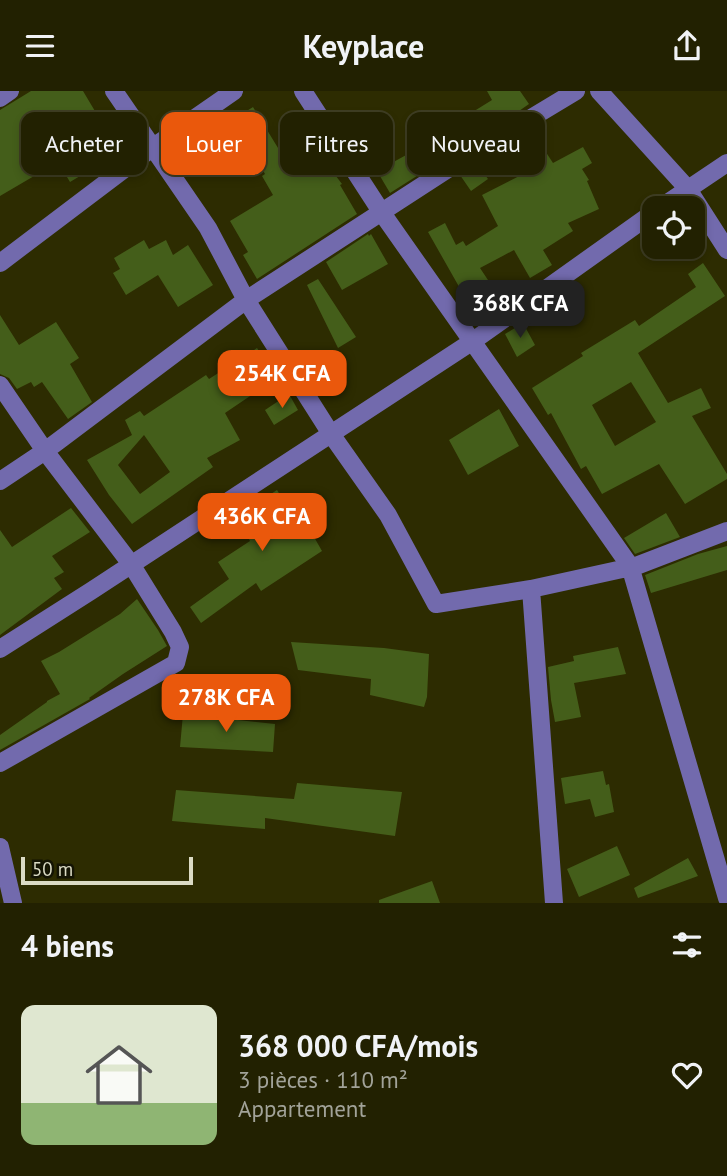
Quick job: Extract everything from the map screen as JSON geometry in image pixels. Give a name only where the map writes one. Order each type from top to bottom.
[{"type":"street","points":[[0,98],[9,91]]},
{"type":"street","points":[[114,91],[208,228],[246,300],[331,434],[388,515],[436,604],[531,589],[636,566],[727,531]]},
{"type":"street","points":[[0,263],[152,148],[234,91]]},
{"type":"street","points":[[303,91],[382,213],[631,566],[727,898]]},
{"type":"street","points":[[0,481],[45,451],[246,300],[468,156],[576,91]]},
{"type":"street","points":[[599,91],[688,189],[727,250]]},
{"type":"street","points":[[678,196],[727,163]]},
{"type":"street","points":[[0,649],[473,341],[642,221]]},
{"type":"street","points":[[0,385],[45,451],[131,563],[180,647],[176,663],[0,763]]},
{"type":"street","points":[[531,589],[554,903]]},
{"type":"street","points":[[0,847],[4,879],[13,903]]},
{"type":"building","points":[[31,91],[83,91],[96,112],[21,112],[21,175],[36,175],[0,196],[0,110]]},
{"type":"building","points":[[487,91],[520,91],[529,104],[520,112],[473,112],[492,100]]},
{"type":"building","points":[[266,128],[280,151],[280,175],[335,175],[357,214],[257,279],[243,255],[248,252],[230,221],[273,195],[262,176],[266,175]]},
{"type":"building","points":[[583,147],[592,163],[582,169],[589,180],[587,181],[599,209],[568,223],[573,231],[543,250],[552,265],[530,278],[514,250],[480,268],[490,283],[466,299],[428,232],[445,223],[456,245],[463,241],[466,246],[498,226],[482,195],[521,175],[545,175],[545,151],[553,163]]},
{"type":"building","points":[[407,155],[407,175],[418,175],[390,193],[379,175],[393,175],[393,162]]},
{"type":"building","points":[[66,175],[82,175],[70,182]]},
{"type":"building","points":[[460,175],[485,175],[488,179],[471,191]]},
{"type":"building","points":[[371,234],[388,264],[342,290],[326,262]]},
{"type":"building","points":[[144,240],[149,249],[166,240],[173,255],[188,245],[213,285],[178,307],[158,275],[126,295],[113,273],[120,269],[114,258]]},
{"type":"building","points":[[703,263],[725,296],[638,353],[668,403],[701,388],[711,408],[692,416],[727,474],[727,479],[685,504],[659,464],[602,494],[586,466],[581,469],[551,413],[548,415],[532,388],[583,356],[581,353],[635,320],[639,326],[696,287],[688,274]],"holes":[[[631,382],[656,422],[615,446],[592,405]]]},
{"type":"building","points":[[318,279],[356,337],[338,348],[307,285]]},
{"type":"building","points":[[0,315],[19,345],[56,322],[79,358],[70,364],[92,402],[68,419],[42,382],[34,387],[31,382],[17,389],[9,378],[0,374]]},
{"type":"building","points":[[523,323],[535,345],[517,357],[505,334]]},
{"type":"building","points":[[257,348],[268,365],[252,376],[259,390],[225,413],[240,440],[207,458],[213,467],[132,524],[109,495],[87,460],[132,435],[125,420],[140,411],[144,416],[206,375],[209,379]],"holes":[[[144,435],[170,472],[140,494],[118,465]]]},
{"type":"building","points":[[289,394],[298,410],[274,425],[265,410]]},
{"type":"building","points":[[499,409],[519,446],[468,475],[449,440]]},
{"type":"building","points":[[277,490],[294,517],[296,519],[302,516],[322,551],[261,591],[256,583],[201,623],[190,607],[229,579],[218,562],[250,541],[237,516]]},
{"type":"building","points":[[71,508],[90,532],[52,556],[64,572],[54,578],[62,589],[0,635],[0,530],[12,547]]},
{"type":"building","points":[[666,513],[680,537],[635,554],[624,538]]},
{"type":"building","points":[[727,546],[727,570],[651,593],[645,575],[698,554]]},
{"type":"building","points":[[137,599],[167,646],[90,699],[0,750],[0,735],[60,694],[41,661],[120,614]]},
{"type":"building","points":[[291,642],[429,654],[424,707],[370,695],[371,679],[298,670]]},
{"type":"building","points":[[618,647],[626,674],[574,683],[581,717],[555,722],[548,667],[574,661],[573,656]]},
{"type":"building","points":[[183,714],[275,724],[273,752],[180,747]]},
{"type":"building","points":[[603,771],[606,785],[609,784],[614,812],[595,817],[590,799],[565,804],[561,778]]},
{"type":"building","points":[[297,783],[402,792],[395,836],[265,818],[265,829],[172,821],[176,790],[294,799]]},
{"type":"building","points":[[617,846],[630,875],[579,897],[567,869]]},
{"type":"building","points":[[688,858],[698,876],[638,898],[634,888]]},
{"type":"building","points":[[432,881],[440,903],[379,903],[379,900]]}]
